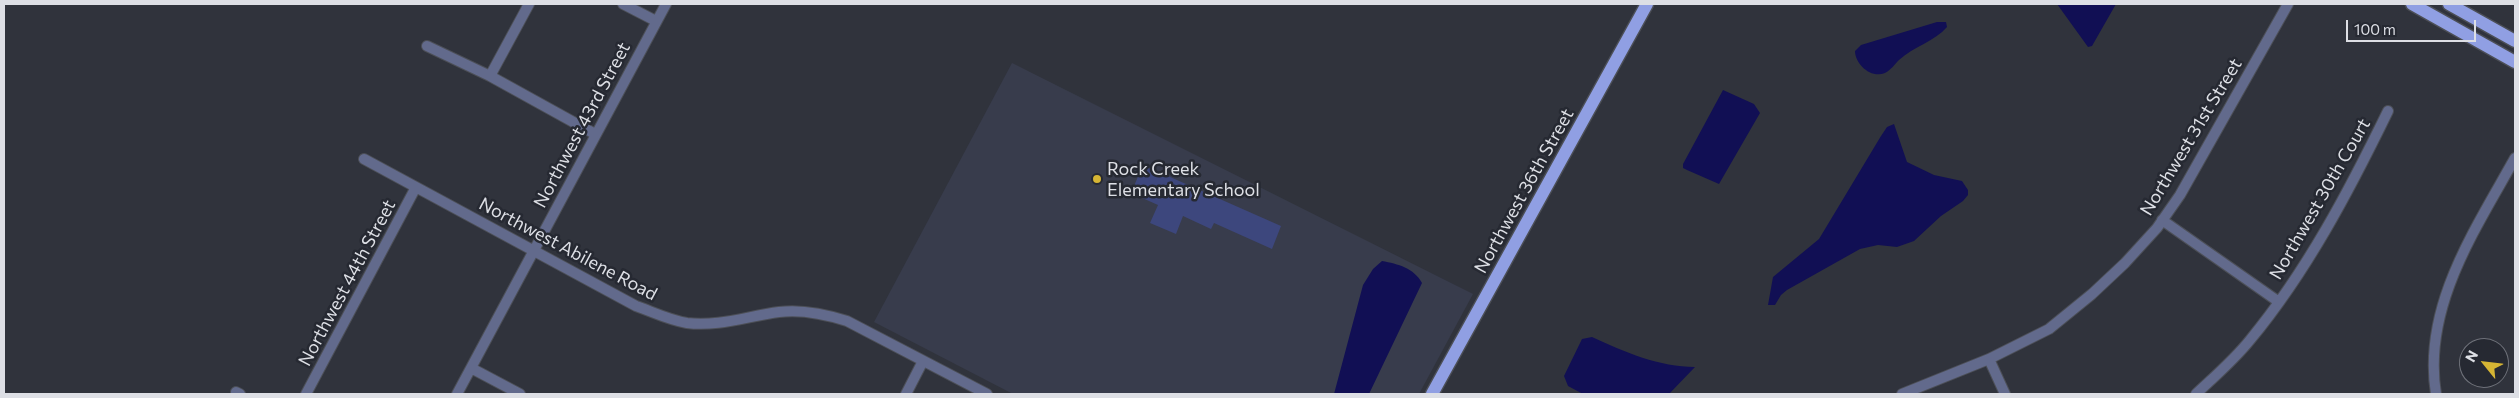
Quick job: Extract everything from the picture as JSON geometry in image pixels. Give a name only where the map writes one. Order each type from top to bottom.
[{"type":"main road","name":"Northwest 36th Street","points":[[1432,394],[1647,4]]},
{"type":"main road","points":[[2412,4],[2515,62]]},
{"type":"main road","points":[[2449,4],[2515,41]]},
{"type":"street","points":[[490,76],[529,4]]},
{"type":"street","points":[[623,4],[656,21]]},
{"type":"street","name":"Northwest 43rd Street","points":[[457,394],[533,249],[666,4]]},
{"type":"street","name":"Northwest 31st Street","points":[[1902,394],[1989,359],[2049,329],[2092,294],[2125,263],[2162,220],[2180,194],[2288,4]]},
{"type":"street","points":[[427,46],[490,76],[596,134]]},
{"type":"street","name":"Northwest 30th Court","points":[[2196,394],[2249,341],[2302,270],[2343,199],[2388,111]]},
{"type":"street","points":[[2436,394],[2433,353],[2441,305],[2455,268],[2515,158]]},
{"type":"street","name":"Northwest Abilene Road","points":[[364,159],[636,306],[688,323],[710,323],[780,312],[826,314],[847,321],[987,394]]},
{"type":"street","name":"Northwest 44th Street","points":[[306,394],[416,187]]},
{"type":"street","points":[[2162,220],[2279,302]]},
{"type":"street","points":[[1989,359],[2005,394]]},
{"type":"street","points":[[906,394],[923,361]]},
{"type":"street","points":[[471,368],[520,394]]},
{"type":"shaded area","points":[[2057,4],[2116,4],[2092,46],[2088,47]]},
{"type":"shaded area","points":[[1937,22],[1946,22],[1947,27],[1905,55],[1885,73],[1874,74],[1869,72],[1858,61],[1855,51],[1861,45]]},
{"type":"shaded area","name":"Rock Creek Elementary School","points":[[1012,63],[1473,294],[1419,394],[1013,394],[874,322]]},
{"type":"shaded area","points":[[1723,90],[1754,104],[1760,113],[1719,184],[1683,168],[1683,164]]},
{"type":"shaded area","points":[[1894,124],[1907,162],[1934,175],[1962,181],[1968,190],[1968,195],[1963,201],[1941,216],[1914,241],[1897,247],[1878,245],[1860,249],[1787,290],[1781,295],[1775,305],[1768,305],[1773,277],[1819,239],[1881,136],[1887,127]]},
{"type":"shaded area","points":[[1143,165],[1281,226],[1272,249],[1214,223],[1211,229],[1183,216],[1176,234],[1150,223],[1158,205],[1131,193]]},
{"type":"shaded area","points":[[1382,261],[1400,265],[1410,270],[1422,283],[1369,394],[1334,394],[1363,285],[1373,269]]},
{"type":"shaded area","points":[[1592,337],[1629,353],[1655,361],[1695,367],[1669,394],[1583,394],[1568,386],[1564,376],[1582,339]]},
{"type":"place","name":"Rock Creek Elementary School","points":[[1097,179]]}]
